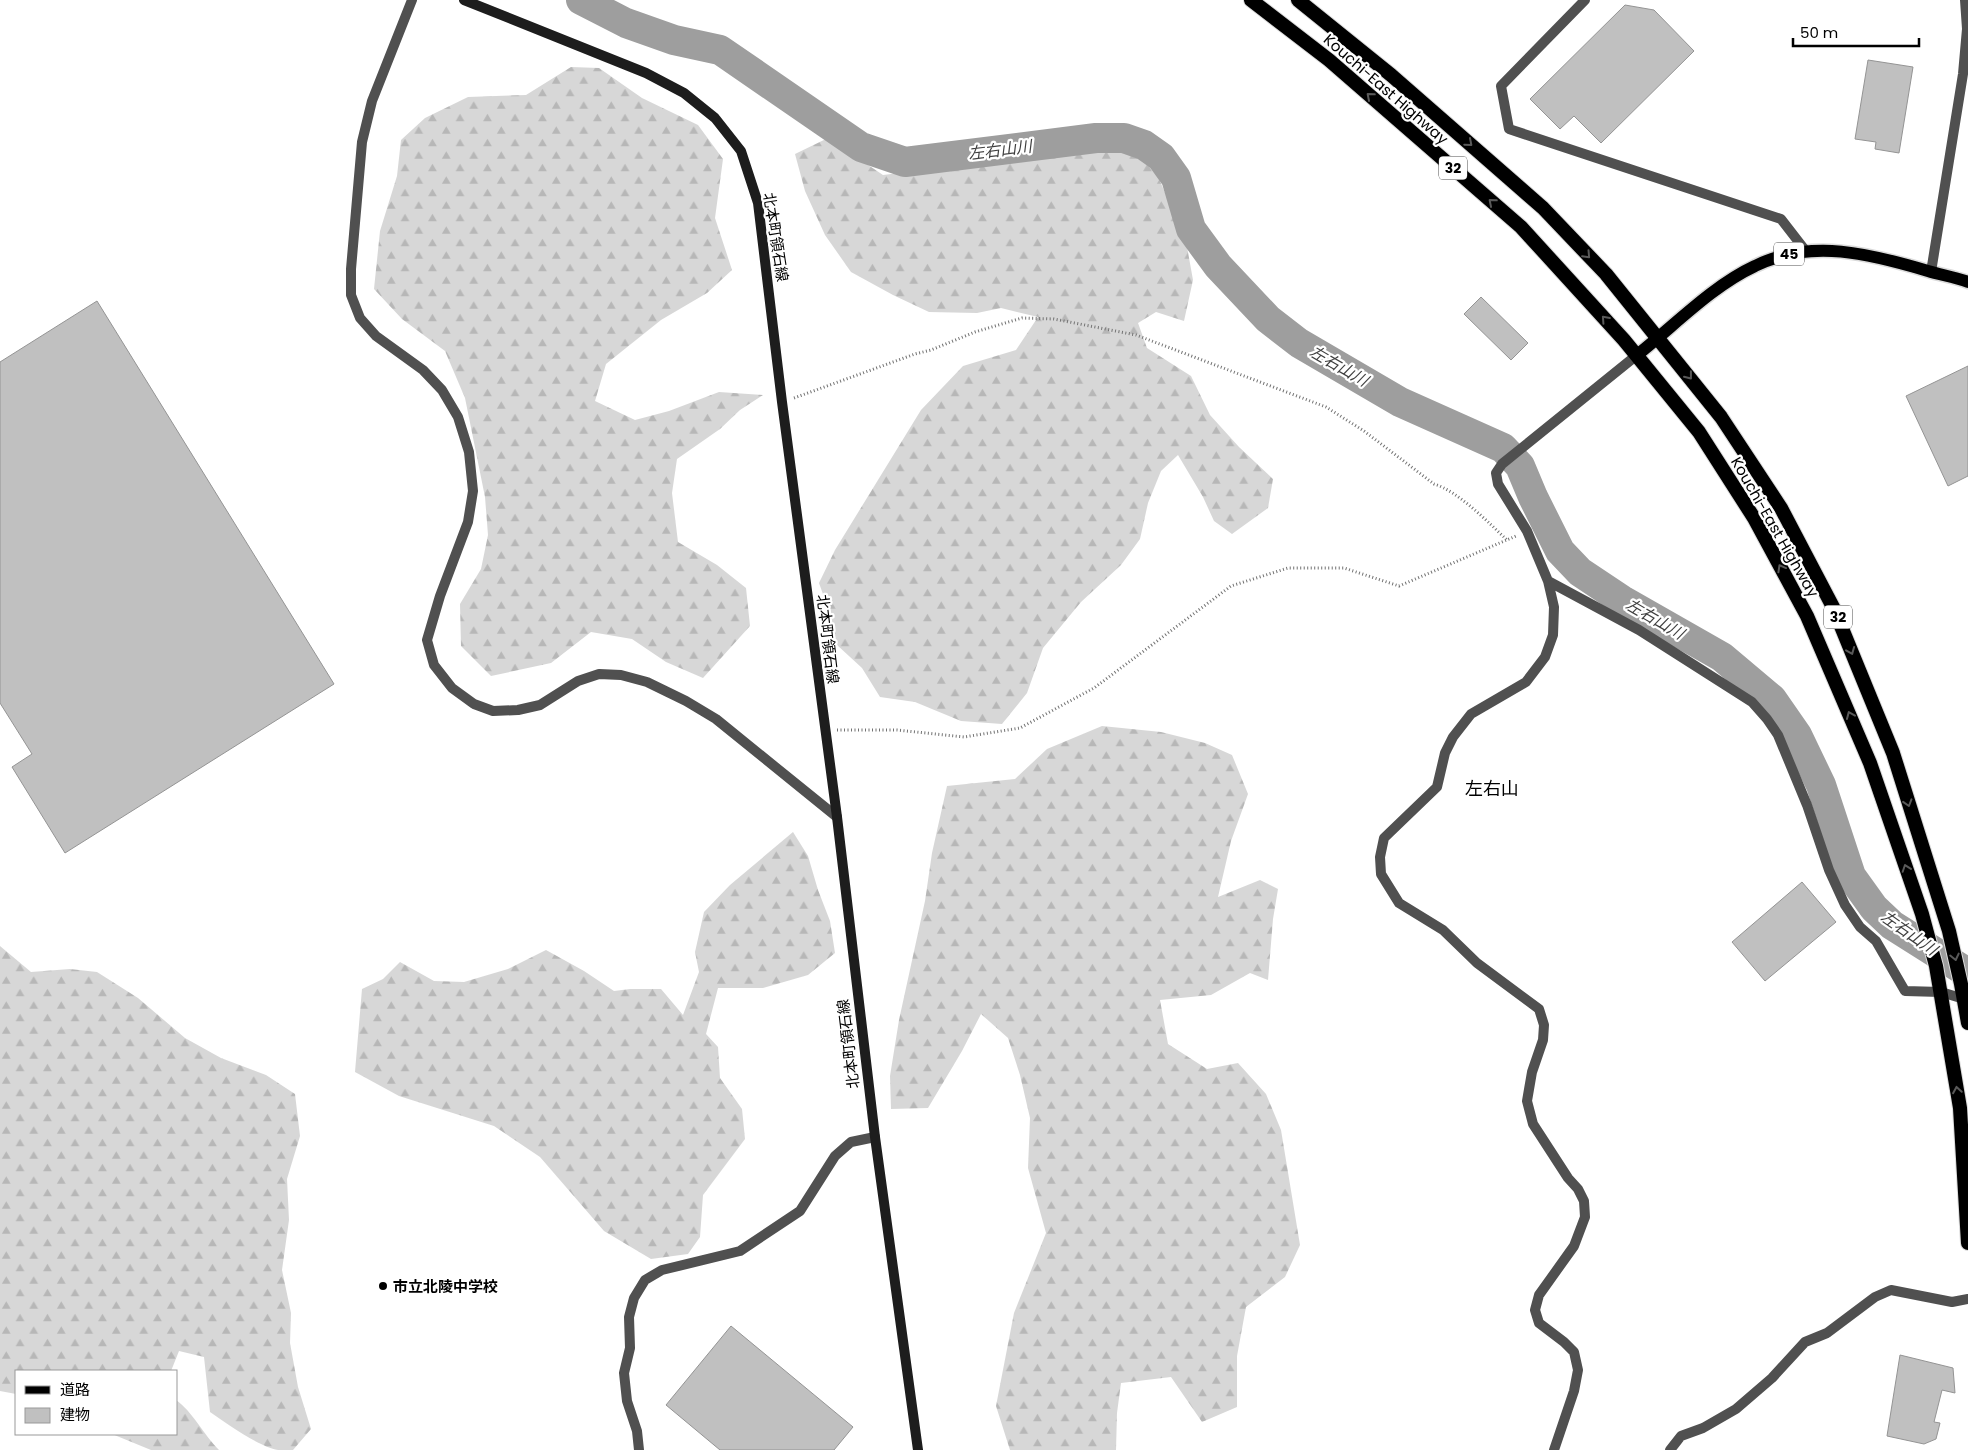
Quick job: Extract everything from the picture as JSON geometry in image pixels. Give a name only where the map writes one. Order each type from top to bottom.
[{"type":"highway","name":"Kouchi-East Highway","points":[[1250,0],[1330,60],[1521,227],[1637,355],[1699,432],[1754,518],[1808,616],[1870,763],[1922,914],[1936,966],[1960,1108],[1968,1243]]},
{"type":"highway","name":"Kouchi-East Highway","points":[[1298,0],[1391,75],[1543,208],[1606,274],[1721,417],[1781,508],[1834,609],[1892,753],[1948,931],[1968,1022]]},
{"type":"main road","name":"北本町領石線","points":[[464,0],[646,72],[684,93],[715,118],[741,151],[758,203],[875,1137],[918,1450]]},
{"type":"main road","name":"45","points":[[1637,355],[1709,296],[1755,266],[1805,250],[1864,253],[1968,282]]},
{"type":"street","points":[[412,0],[372,101],[362,142],[350,269],[351,295],[360,318],[376,336],[423,370],[442,390],[458,417],[469,452],[473,491],[468,522],[440,596],[427,640],[434,665],[452,688],[474,704],[493,711],[518,710],[540,705],[578,681],[599,674],[621,675],[646,682],[686,701],[716,719],[836,818]]},
{"type":"street","points":[[1585,0],[1501,86],[1509,129],[1781,219],[1805,250]]},
{"type":"street","points":[[1931,272],[1965,76],[1967,29],[1965,0]]},
{"type":"street","points":[[1554,1450],[1574,1391],[1578,1370],[1574,1352],[1539,1323],[1535,1310],[1539,1295],[1574,1246],[1585,1217],[1584,1201],[1578,1189],[1568,1178],[1533,1124],[1527,1101],[1532,1072],[1543,1040],[1544,1025],[1538,1010],[1476,963],[1443,930],[1399,903],[1381,874],[1380,857],[1384,838],[1437,787],[1445,753],[1453,737],[1471,714],[1526,682],[1545,657],[1553,635],[1554,607],[1548,582],[1528,531],[1498,484],[1496,473],[1502,464],[1637,355]]},
{"type":"street","points":[[1548,582],[1639,630],[1752,702],[1778,735],[1807,805],[1829,870],[1845,905],[1860,927],[1876,941],[1905,991],[1941,992],[1964,999]]},
{"type":"street","points":[[639,1450],[638,1431],[627,1401],[624,1372],[630,1348],[629,1317],[634,1298],[644,1280],[662,1270],[740,1251],[800,1211],[835,1156],[851,1142],[875,1137]]},
{"type":"street","points":[[1670,1450],[1681,1436],[1703,1428],[1736,1409],[1772,1378],[1805,1342],[1827,1333],[1875,1297],[1891,1290],[1952,1302],[1968,1299]]},
{"type":"path","points":[[782,402],[931,350],[975,332],[1022,318],[1054,318],[1136,336],[1326,407],[1364,431],[1434,484],[1442,486],[1480,514],[1507,540],[1399,586],[1344,568],[1288,568],[1231,586],[1094,688],[1020,728],[964,737],[897,730],[824,730]]},
{"type":"green space","points":[[571,67],[599,68],[642,98],[698,125],[723,159],[715,218],[732,270],[707,293],[661,320],[606,364],[595,401],[635,420],[669,411],[719,392],[763,395],[740,410],[720,429],[677,459],[672,493],[678,542],[717,565],[746,588],[750,626],[703,678],[666,662],[632,639],[591,632],[551,663],[491,676],[461,646],[460,604],[481,569],[488,535],[485,497],[465,398],[445,351],[402,319],[374,289],[380,231],[397,176],[401,140],[425,118],[468,97],[526,95]]},
{"type":"green space","points":[[828,138],[883,175],[1096,149],[1122,149],[1153,165],[1186,241],[1193,280],[1184,321],[1156,312],[1138,323],[1147,348],[1191,376],[1210,415],[1239,447],[1273,479],[1268,508],[1232,534],[1214,521],[1203,497],[1178,455],[1161,471],[1148,503],[1140,539],[1121,565],[1081,602],[1043,648],[1027,693],[1002,724],[961,721],[915,702],[880,697],[862,668],[837,645],[829,611],[819,583],[835,550],[921,410],[963,366],[1016,350],[1038,317],[1001,308],[977,313],[929,312],[851,272],[825,235],[805,191],[795,154]]},
{"type":"green space","points":[[1102,726],[1161,732],[1205,743],[1232,755],[1248,794],[1231,841],[1218,897],[1260,880],[1278,889],[1273,919],[1268,980],[1250,973],[1211,995],[1160,1000],[1168,1044],[1207,1069],[1238,1063],[1266,1094],[1281,1130],[1300,1245],[1285,1277],[1246,1307],[1237,1356],[1237,1407],[1202,1422],[1171,1377],[1121,1383],[1117,1413],[1116,1450],[1010,1450],[996,1406],[1014,1313],[1046,1233],[1028,1168],[1030,1118],[1020,1075],[1008,1038],[981,1014],[962,1051],[928,1108],[891,1109],[890,1076],[899,1020],[925,901],[932,853],[947,786],[1015,779],[1047,749]]},
{"type":"green space","points":[[793,832],[808,856],[830,921],[835,953],[808,975],[763,988],[718,988],[706,1034],[718,1047],[720,1078],[742,1109],[745,1139],[703,1195],[700,1237],[688,1254],[651,1259],[604,1231],[540,1157],[494,1126],[399,1096],[355,1072],[362,989],[383,979],[400,962],[434,981],[464,982],[508,969],[546,950],[584,971],[614,991],[661,989],[683,1015],[699,972],[695,952],[704,912],[730,885]]},
{"type":"green space","points":[[0,946],[31,972],[70,969],[97,972],[138,998],[185,1038],[221,1058],[266,1075],[295,1094],[300,1136],[287,1179],[289,1220],[282,1270],[291,1313],[290,1343],[298,1387],[311,1429],[293,1450],[270,1448],[243,1434],[210,1412],[204,1357],[179,1351],[171,1370],[15,1370],[15,1394],[0,1391]]},
{"type":"green space","points":[[178,1402],[219,1450],[151,1450],[114,1435],[178,1435]]},
{"type":"building","points":[[1625,5],[1654,10],[1694,51],[1601,143],[1574,116],[1560,129],[1530,99]]},
{"type":"building","points":[[1868,60],[1913,67],[1899,153],[1875,149],[1876,142],[1855,139]]},
{"type":"building","points":[[1481,297],[1528,343],[1511,360],[1464,314]]},
{"type":"building","points":[[97,301],[334,684],[65,853],[12,767],[32,754],[0,703],[0,362]]},
{"type":"building","points":[[1968,366],[1968,476],[1948,486],[1906,396]]},
{"type":"building","points":[[1802,882],[1836,922],[1765,981],[1732,942]]},
{"type":"building","points":[[731,1326],[853,1427],[834,1450],[720,1450],[666,1405]]},
{"type":"building","points":[[1900,1355],[1953,1368],[1955,1393],[1942,1390],[1934,1422],[1940,1423],[1936,1439],[1924,1444],[1887,1436]]},
{"type":"waterway","name":"左右山川","points":[[581,0],[626,23],[674,40],[720,50],[861,147],[905,162],[1096,138],[1124,138],[1144,145],[1161,157],[1176,178],[1191,229],[1218,266],[1268,319],[1299,343],[1400,402],[1503,448],[1520,466],[1560,551],[1580,572],[1622,600],[1722,657],[1772,699],[1797,735],[1821,785],[1851,876],[1874,908],[1892,925],[1968,973]]},
{"type":"place","name":"市立北陵中学校","points":[[383,1286]]},
{"type":"district","name":"左右山","points":[[1492,788]]}]
